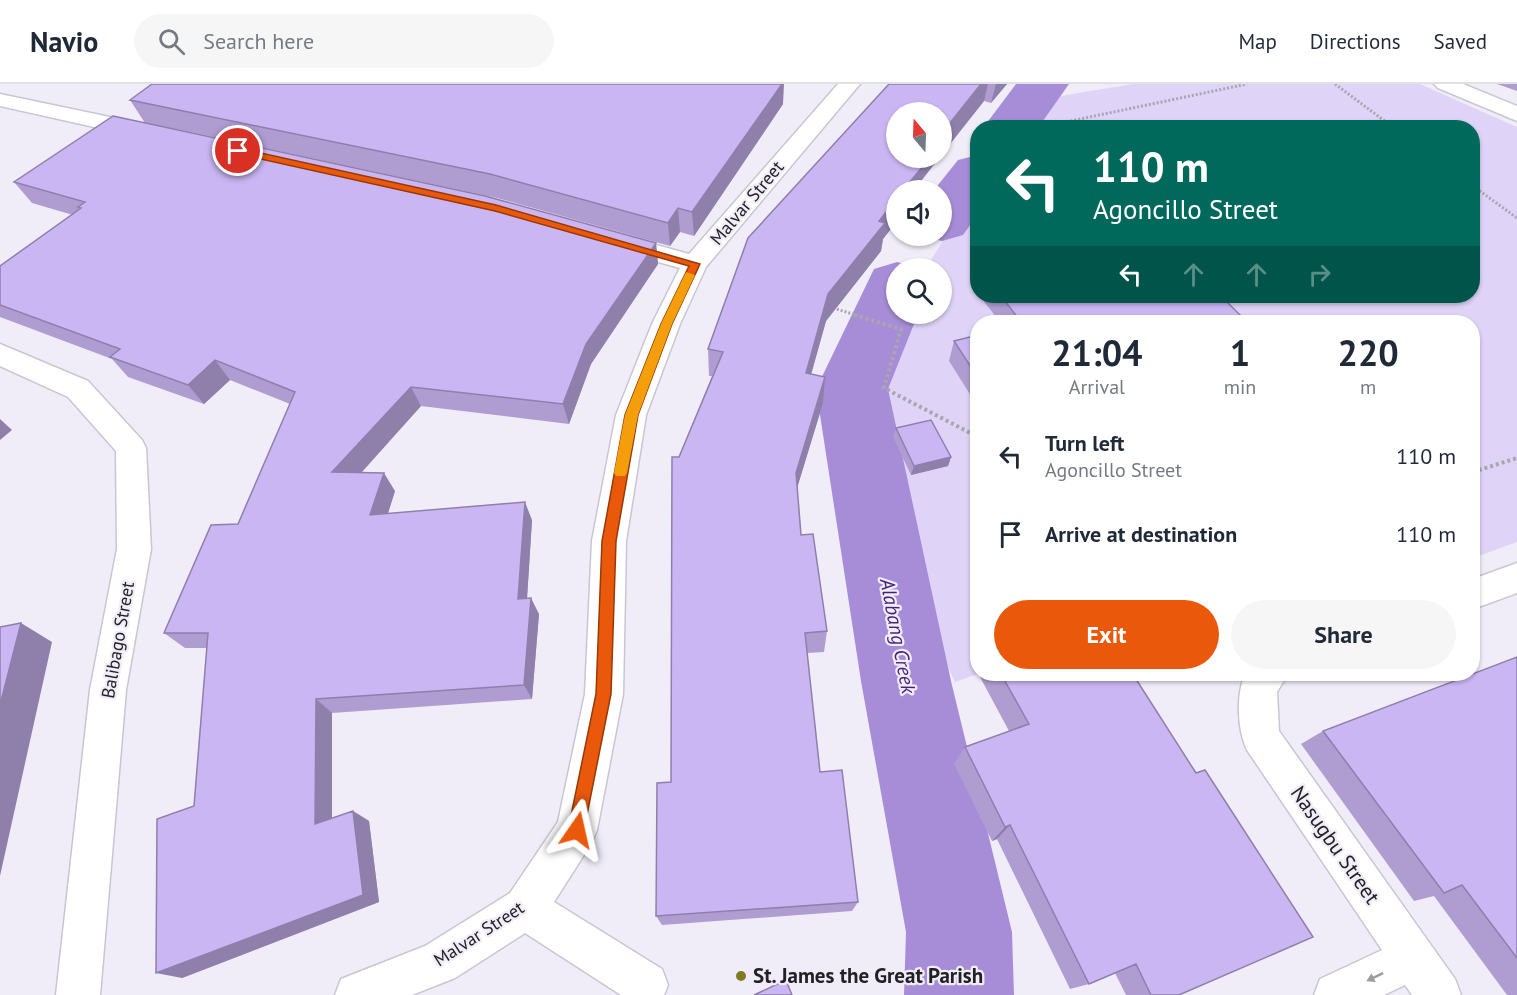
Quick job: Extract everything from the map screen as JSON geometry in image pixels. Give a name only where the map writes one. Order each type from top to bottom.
[{"type":"street","points":[[1445,84],[1517,114]]},
{"type":"street","name":"Malvar Street","points":[[357,995],[440,962],[525,908],[577,830],[604,694],[609,541],[631,415],[666,324],[695,264],[838,88]]},
{"type":"street","points":[[6,107],[41,89]]},
{"type":"street","points":[[6,107],[166,135]]},
{"type":"street","points":[[596,236],[695,264]]},
{"type":"street","name":"Balibago Street","points":[[0,354],[78,389],[131,448],[134,549],[108,690],[78,995]]},
{"type":"street","points":[[1480,591],[1517,578]]},
{"type":"street","name":"Nasugbu Street","points":[[1264,681],[1260,737],[1439,995]]},
{"type":"street","points":[[525,908],[646,985]]},
{"type":"street","points":[[1336,995],[1413,958]]},
{"type":"path","points":[[1084,120],[1247,84]]},
{"type":"path","points":[[1335,84],[1383,120]]},
{"type":"path","points":[[1480,191],[1517,218]]},
{"type":"path","points":[[832,308],[901,329],[884,388],[970,433]]},
{"type":"path","points":[[1480,470],[1517,458]]},
{"type":"shaded area","points":[[1133,84],[1420,84],[1517,127],[1517,542],[1480,555],[1480,315],[970,315],[970,677],[955,682],[876,515],[852,389],[892,324],[952,324],[952,258],[932,258],[940,246],[952,246],[952,226],[970,198],[970,303],[1480,303],[1480,120],[1018,120],[1030,101]]},
{"type":"building","points":[[152,84],[782,84],[692,212],[678,208],[668,223],[490,174],[130,100]]},
{"type":"building","points":[[889,84],[981,84],[952,120],[952,102],[886,102],[886,168],[921,168],[911,180],[886,180],[886,212],[879,221],[885,223],[828,294],[806,373],[825,377],[796,473],[801,535],[813,534],[827,631],[805,633],[820,772],[842,770],[858,902],[656,916],[657,783],[671,782],[672,457],[679,457],[723,352],[708,349],[748,238]]},
{"type":"building","points":[[113,116],[485,196],[656,243],[586,344],[563,404],[411,387],[332,472],[384,473],[370,515],[525,502],[518,599],[531,598],[524,685],[316,699],[315,824],[353,811],[363,895],[156,973],[157,819],[194,806],[208,633],[164,633],[211,525],[238,524],[295,392],[215,360],[188,385],[110,357],[120,349],[0,305],[0,266],[81,208],[78,207],[85,202],[14,182]]},
{"type":"building","points":[[1006,303],[1228,303],[1240,315],[1016,315]]},
{"type":"building","points":[[970,337],[970,366],[954,341]]},
{"type":"building","points":[[931,420],[951,457],[914,466],[896,428]]},
{"type":"building","points":[[21,623],[0,705],[0,627]]},
{"type":"building","points":[[1517,657],[1517,958],[1462,885],[1444,893],[1323,731],[1454,681],[1480,681],[1480,671]]},
{"type":"building","points":[[1005,681],[1137,681],[1196,773],[1205,770],[1313,937],[1179,995],[1151,995],[1136,964],[1089,984],[1010,825],[1005,827],[965,747],[1029,724]]},
{"type":"building","points":[[786,980],[792,995],[754,995]]},
{"type":"waterway","name":"Alabang Creek","points":[[1016,120],[1043,84]]},
{"type":"waterway","name":"Alabang Creek","points":[[952,208],[970,183]]},
{"type":"waterway","name":"Alabang Creek","points":[[886,310],[852,389],[906,681],[959,932],[959,995]]},
{"type":"slow traffic","points":[[621,473],[631,415],[666,324],[690,275]]},
{"type":"place","name":"St. James the Great Parish","points":[[741,976]]},
{"type":"route","points":[[238,151],[496,208],[695,264],[666,324],[631,415],[609,541],[604,694],[577,830]]}]
